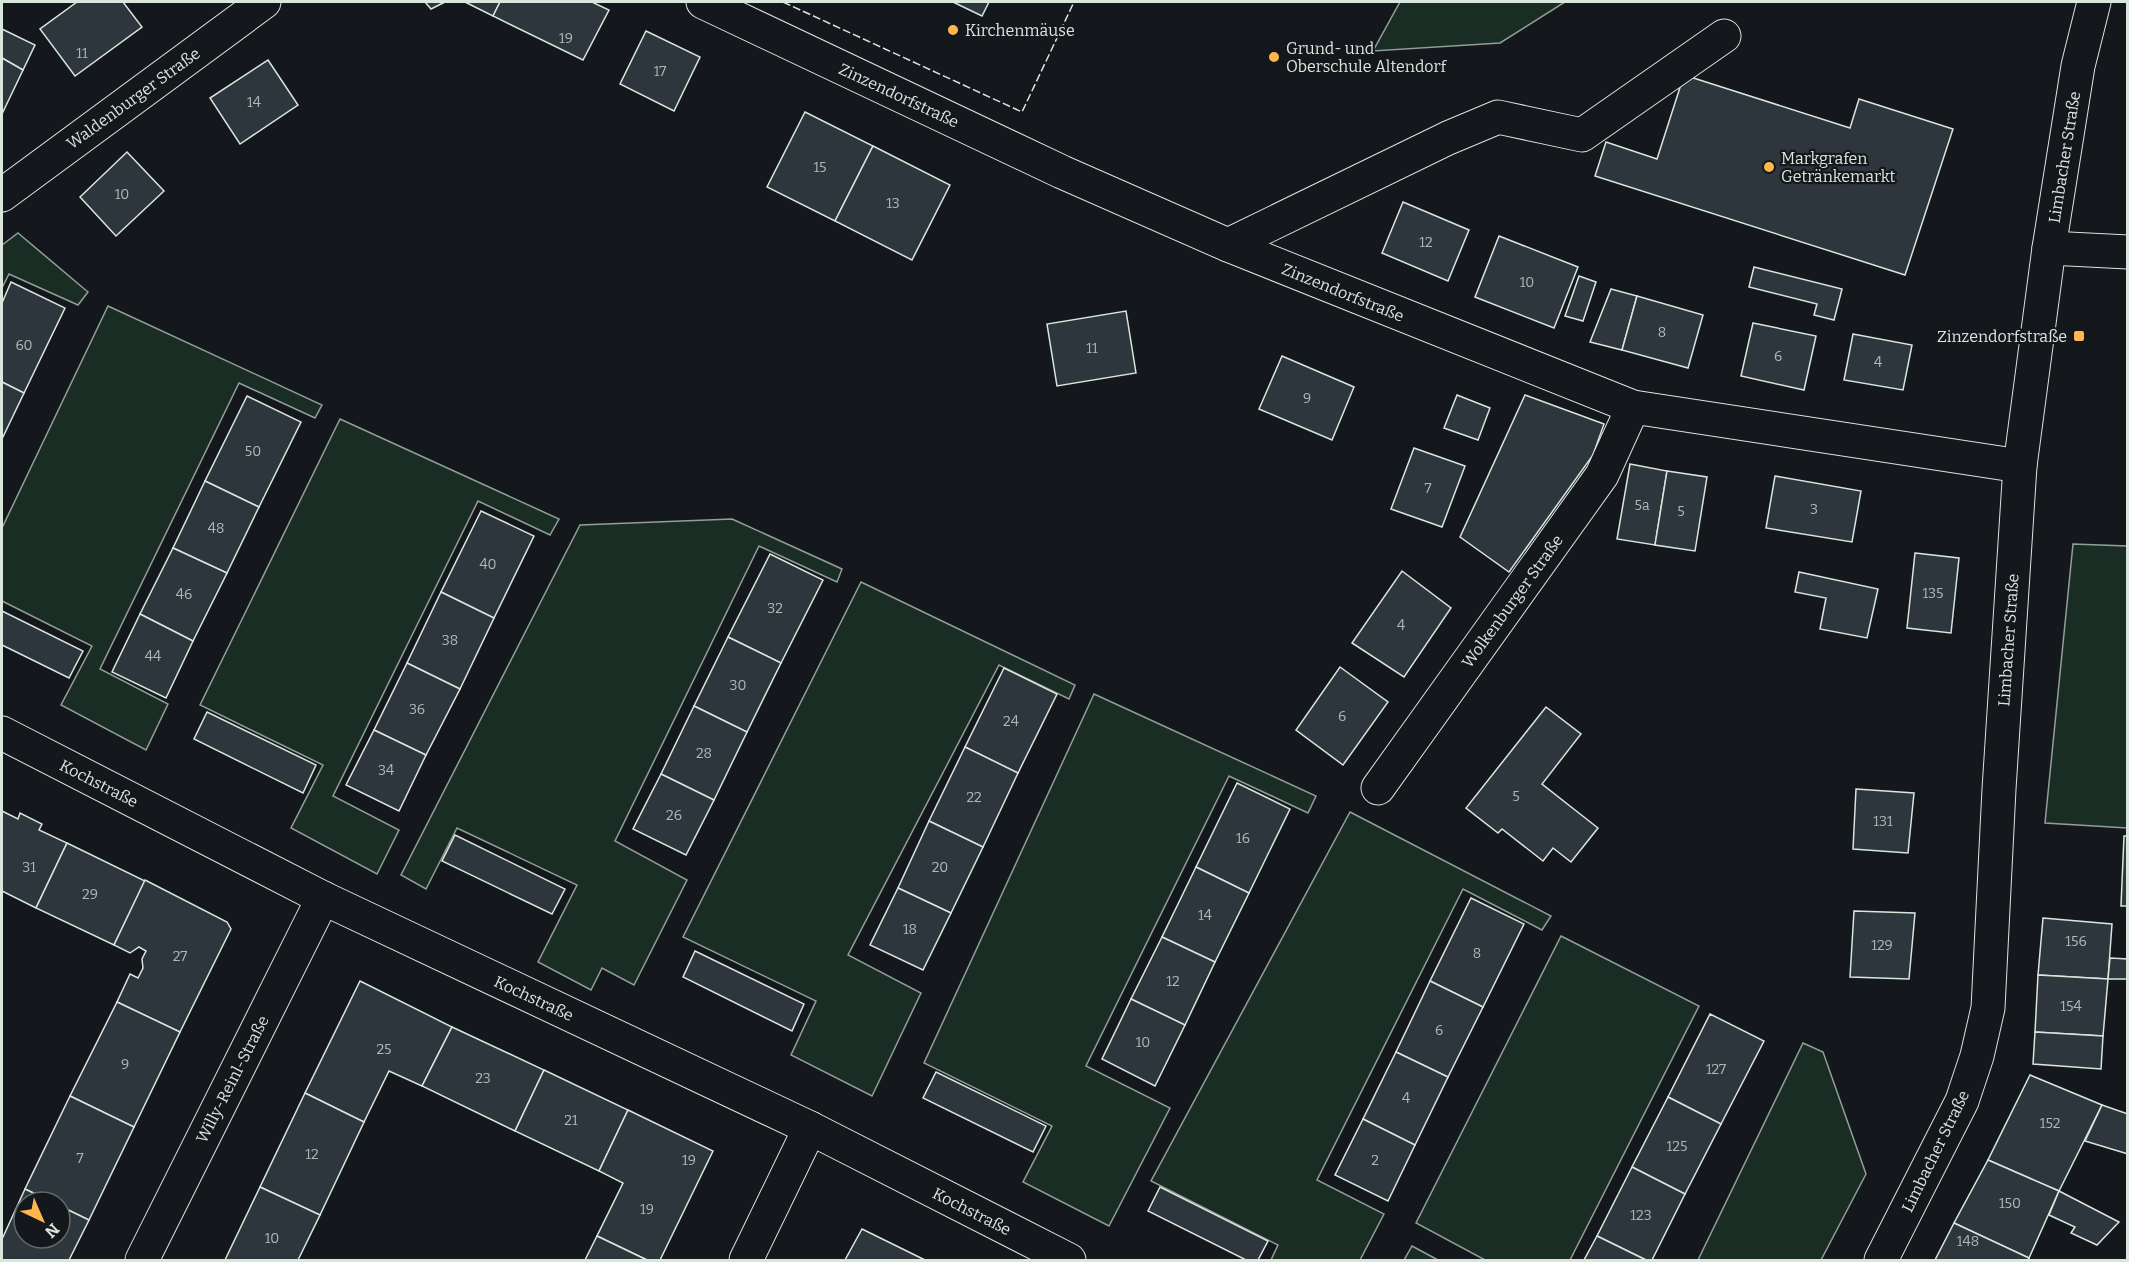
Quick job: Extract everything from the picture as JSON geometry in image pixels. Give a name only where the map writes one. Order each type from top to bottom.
[{"type":"street","name":"Waldenburger Straße","points":[[2,195],[264,2]]},
{"type":"street","name":"Zinzendorfstraße","points":[[703,2],[1062,172],[1228,245],[1634,407],[2020,466]]},
{"type":"street","name":"Limbacher Straße","points":[[1881,1260],[1962,1101],[1977,1056],[1988,1008],[1999,789],[2020,466],[2049,248],[2078,66],[2094,2]]},
{"type":"street","points":[[1228,245],[1448,138],[1498,117],[1582,135],[1724,36]]},
{"type":"street","points":[[2049,248],[2127,252]]},
{"type":"street","name":"Wolkenburger Straße","points":[[1378,788],[1602,475],[1634,407]]},
{"type":"street","name":"Kochstraße","points":[[2,733],[323,898],[810,1128],[1069,1260]]},
{"type":"street","name":"Willy-Reinl-Straße","points":[[142,1260],[323,898]]},
{"type":"street","points":[[746,1260],[810,1128]]},
{"type":"green space","points":[[1400,2],[1565,2],[1500,43],[1373,51]]},
{"type":"green space","points":[[18,233],[88,292],[78,305],[9,274],[2,288],[2,245]]},
{"type":"green space","points":[[108,306],[322,405],[315,418],[239,383],[100,669],[168,704],[146,750],[61,705],[92,646],[2,601],[2,528]]},
{"type":"green space","points":[[340,419],[559,519],[550,535],[478,501],[333,796],[399,830],[377,874],[291,828],[323,765],[200,705]]},
{"type":"green space","points":[[732,519],[842,569],[837,582],[759,546],[615,841],[687,880],[634,985],[602,968],[591,990],[538,962],[577,885],[457,828],[426,889],[401,875],[580,525]]},
{"type":"green space","points":[[2073,544],[2127,546],[2127,828],[2045,823]]},
{"type":"green space","points":[[861,582],[1075,685],[1069,699],[999,665],[848,955],[921,993],[872,1096],[791,1055],[816,1001],[683,937]]},
{"type":"green space","points":[[1094,694],[1316,796],[1308,813],[1229,776],[1086,1066],[1170,1108],[1109,1226],[1023,1182],[1052,1126],[924,1063]]},
{"type":"green space","points":[[1350,812],[1551,916],[1542,930],[1463,889],[1317,1180],[1384,1214],[1360,1260],[1271,1260],[1278,1245],[1151,1181]]},
{"type":"green space","points":[[1561,936],[1699,1006],[1570,1260],[1485,1260],[1416,1223]]},
{"type":"green space","points":[[1803,1043],[1823,1052],[1866,1174],[1821,1260],[1698,1260]]},
{"type":"green space","points":[[1412,1246],[1438,1260],[1404,1260]]},
{"type":"building","points":[[77,2],[123,2],[142,27],[75,76],[40,29]]},
{"type":"building","points":[[425,2],[445,2],[431,9]]},
{"type":"building","points":[[465,2],[500,2],[493,16]]},
{"type":"building","points":[[500,2],[592,2],[609,10],[583,60],[493,16]]},
{"type":"building","points":[[953,2],[989,2],[982,16]]},
{"type":"building","points":[[2,29],[35,45],[23,70],[2,58]]},
{"type":"building","points":[[646,31],[700,57],[674,111],[620,84]]},
{"type":"building","points":[[2,58],[23,70],[2,114]]},
{"type":"building","points":[[268,60],[298,105],[240,144],[210,98]]},
{"type":"building","name":"Markgrafen Getränkemarkt","points":[[1684,75],[1850,128],[1859,99],[1953,129],[1905,275],[1595,176],[1606,142],[1657,159]]},
{"type":"building","points":[[805,112],[873,146],[835,221],[767,187]]},
{"type":"building","points":[[873,146],[950,185],[912,260],[835,221]]},
{"type":"building","points":[[127,152],[164,191],[116,236],[80,197]]},
{"type":"building","points":[[1403,202],[1469,230],[1448,281],[1382,253]]},
{"type":"building","points":[[1499,236],[1578,267],[1554,328],[1475,297]]},
{"type":"building","points":[[1754,267],[1842,289],[1834,320],[1814,315],[1817,304],[1749,287]]},
{"type":"building","points":[[1579,276],[1596,282],[1583,321],[1565,316]]},
{"type":"building","points":[[11,282],[65,308],[24,393],[2,382],[2,303]]},
{"type":"building","points":[[1611,289],[1637,296],[1622,350],[1590,342]]},
{"type":"building","points":[[1637,296],[1703,315],[1688,368],[1622,350]]},
{"type":"building","points":[[1126,311],[1136,373],[1057,386],[1047,324]]},
{"type":"building","points":[[1753,323],[1816,336],[1804,390],[1741,376]]},
{"type":"building","points":[[1853,334],[1912,345],[1903,390],[1844,380]]},
{"type":"building","points":[[1282,356],[1354,387],[1332,440],[1259,409]]},
{"type":"building","points":[[2,382],[24,393],[2,439]]},
{"type":"building","points":[[1457,395],[1490,408],[1478,440],[1444,428]]},
{"type":"building","points":[[1525,395],[1604,424],[1593,455],[1509,572],[1460,537]]},
{"type":"building","points":[[247,396],[301,422],[259,507],[205,481]]},
{"type":"building","points":[[1414,448],[1465,466],[1442,527],[1391,509]]},
{"type":"building","points":[[1630,464],[1667,471],[1655,545],[1617,539]]},
{"type":"building","points":[[1667,471],[1707,477],[1695,551],[1655,545]]},
{"type":"building","points":[[1775,476],[1861,491],[1852,542],[1766,528]]},
{"type":"building","points":[[205,481],[259,507],[227,573],[173,548]]},
{"type":"building","points":[[481,511],[534,536],[494,618],[441,592]]},
{"type":"building","points":[[173,548],[227,573],[193,641],[140,614]]},
{"type":"building","points":[[1915,553],[1959,558],[1951,633],[1907,628]]},
{"type":"building","points":[[770,554],[823,580],[781,663],[728,637]]},
{"type":"building","points":[[1402,571],[1451,608],[1404,677],[1352,643]]},
{"type":"building","points":[[1799,572],[1878,589],[1867,638],[1820,629],[1826,598],[1795,592]]},
{"type":"building","points":[[441,592],[494,618],[460,689],[407,663]]},
{"type":"building","points":[[2,611],[83,651],[69,678],[2,645]]},
{"type":"building","points":[[140,614],[193,641],[166,698],[112,672]]},
{"type":"building","points":[[728,637],[781,663],[747,732],[694,706]]},
{"type":"building","points":[[407,663],[460,689],[426,755],[374,730]]},
{"type":"building","points":[[1340,667],[1388,702],[1343,765],[1296,730]]},
{"type":"building","points":[[1004,668],[1057,694],[1018,773],[965,747]]},
{"type":"building","points":[[694,706],[747,732],[714,800],[661,774]]},
{"type":"building","points":[[1546,707],[1581,734],[1542,784],[1598,828],[1571,862],[1553,848],[1543,861],[1502,829],[1498,833],[1466,808]]},
{"type":"building","points":[[207,712],[316,765],[303,793],[194,739]]},
{"type":"building","points":[[374,730],[426,755],[399,811],[346,785]]},
{"type":"building","points":[[965,747],[1018,773],[983,847],[929,821]]},
{"type":"building","points":[[661,774],[714,800],[686,855],[633,829]]},
{"type":"building","points":[[1237,783],[1290,809],[1249,893],[1196,867]]},
{"type":"building","points":[[1856,789],[1914,793],[1908,853],[1853,849]]},
{"type":"building","points":[[2,811],[18,819],[20,813],[42,824],[39,830],[67,843],[36,908],[2,891]]},
{"type":"building","points":[[929,821],[983,847],[951,913],[898,888]]},
{"type":"building","points":[[455,835],[565,889],[552,914],[442,861]]},
{"type":"building","points":[[2124,836],[2128,836],[2128,906],[2121,906]]},
{"type":"building","points":[[67,843],[145,881],[114,945],[36,908]]},
{"type":"building","points":[[1196,867],[1249,893],[1215,962],[1162,937]]},
{"type":"building","points":[[145,880],[227,922],[231,929],[180,1032],[117,1002],[130,974],[138,978],[143,968],[142,959],[146,951],[139,947],[130,953],[114,945]]},
{"type":"building","points":[[898,888],[951,913],[923,970],[870,945]]},
{"type":"building","points":[[1471,898],[1524,924],[1483,1007],[1430,981]]},
{"type":"building","points":[[1854,911],[1915,913],[1909,979],[1850,977]]},
{"type":"building","points":[[2043,918],[2112,924],[2108,979],[2038,975]]},
{"type":"building","points":[[1162,937],[1215,962],[1185,1025],[1131,999]]},
{"type":"building","points":[[695,951],[804,1004],[792,1031],[683,977]]},
{"type":"building","points":[[2110,958],[2128,959],[2128,979],[2108,979]]},
{"type":"building","points":[[2038,975],[2108,979],[2103,1036],[2035,1032]]},
{"type":"building","points":[[360,981],[452,1027],[422,1086],[389,1071],[364,1122],[305,1093]]},
{"type":"building","points":[[1430,981],[1483,1007],[1448,1077],[1396,1052]]},
{"type":"building","points":[[1131,999],[1185,1025],[1155,1086],[1102,1059]]},
{"type":"building","points":[[117,1002],[180,1032],[134,1127],[70,1096]]},
{"type":"building","points":[[1710,1014],[1764,1041],[1721,1124],[1668,1097]]},
{"type":"building","points":[[452,1027],[544,1070],[515,1131],[422,1086]]},
{"type":"building","points":[[2035,1032],[2103,1036],[2101,1069],[2033,1064]]},
{"type":"building","points":[[1396,1052],[1448,1077],[1415,1145],[1363,1119]]},
{"type":"building","points":[[544,1070],[628,1110],[599,1171],[515,1131]]},
{"type":"building","points":[[936,1072],[1046,1126],[1033,1152],[923,1098]]},
{"type":"building","points":[[2030,1075],[2102,1105],[2059,1191],[1988,1160]]},
{"type":"building","points":[[305,1093],[364,1122],[320,1215],[260,1187]]},
{"type":"building","points":[[70,1096],[134,1127],[89,1220],[72,1212],[72,1190],[25,1189]]},
{"type":"building","points":[[1668,1097],[1721,1124],[1685,1194],[1632,1167]]},
{"type":"building","points":[[2102,1105],[2128,1114],[2128,1154],[2085,1141]]},
{"type":"building","points":[[628,1110],[713,1151],[660,1260],[647,1260],[597,1236],[623,1183],[599,1171]]},
{"type":"building","points":[[1363,1119],[1415,1145],[1388,1201],[1335,1175]]},
{"type":"building","points":[[1988,1160],[2059,1191],[2029,1258],[1954,1223]]},
{"type":"building","points":[[1632,1167],[1685,1194],[1652,1260],[1646,1260],[1597,1236]]},
{"type":"building","points":[[260,1187],[320,1215],[298,1260],[225,1260]]},
{"type":"building","points":[[1160,1187],[1268,1241],[1258,1260],[1246,1260],[1148,1211]]},
{"type":"building","points":[[2059,1191],[2119,1222],[2097,1245],[2071,1233],[2075,1227],[2049,1215]]},
{"type":"building","points":[[72,1212],[89,1220],[69,1260],[2,1260],[3,1237],[12,1217],[12,1250],[72,1250]]},
{"type":"building","points":[[1954,1223],[2029,1258],[2028,1260],[1935,1260]]},
{"type":"building","points":[[862,1229],[925,1260],[845,1260]]},
{"type":"building","points":[[597,1236],[647,1260],[585,1260]]},
{"type":"building","points":[[1597,1236],[1646,1260],[1584,1260]]},
{"type":"fence","points":[[783,2],[1022,112],[1074,2]]},
{"type":"place","name":"Kirchenmäuse","points":[[953,30]]},
{"type":"place","name":"Grund- und Oberschule Altendorf","points":[[1274,57]]},
{"type":"place","name":"Markgrafen Getränkemarkt","points":[[1769,167]]},
{"type":"place","name":"Zinzendorfstraße","points":[[2079,336]]}]
